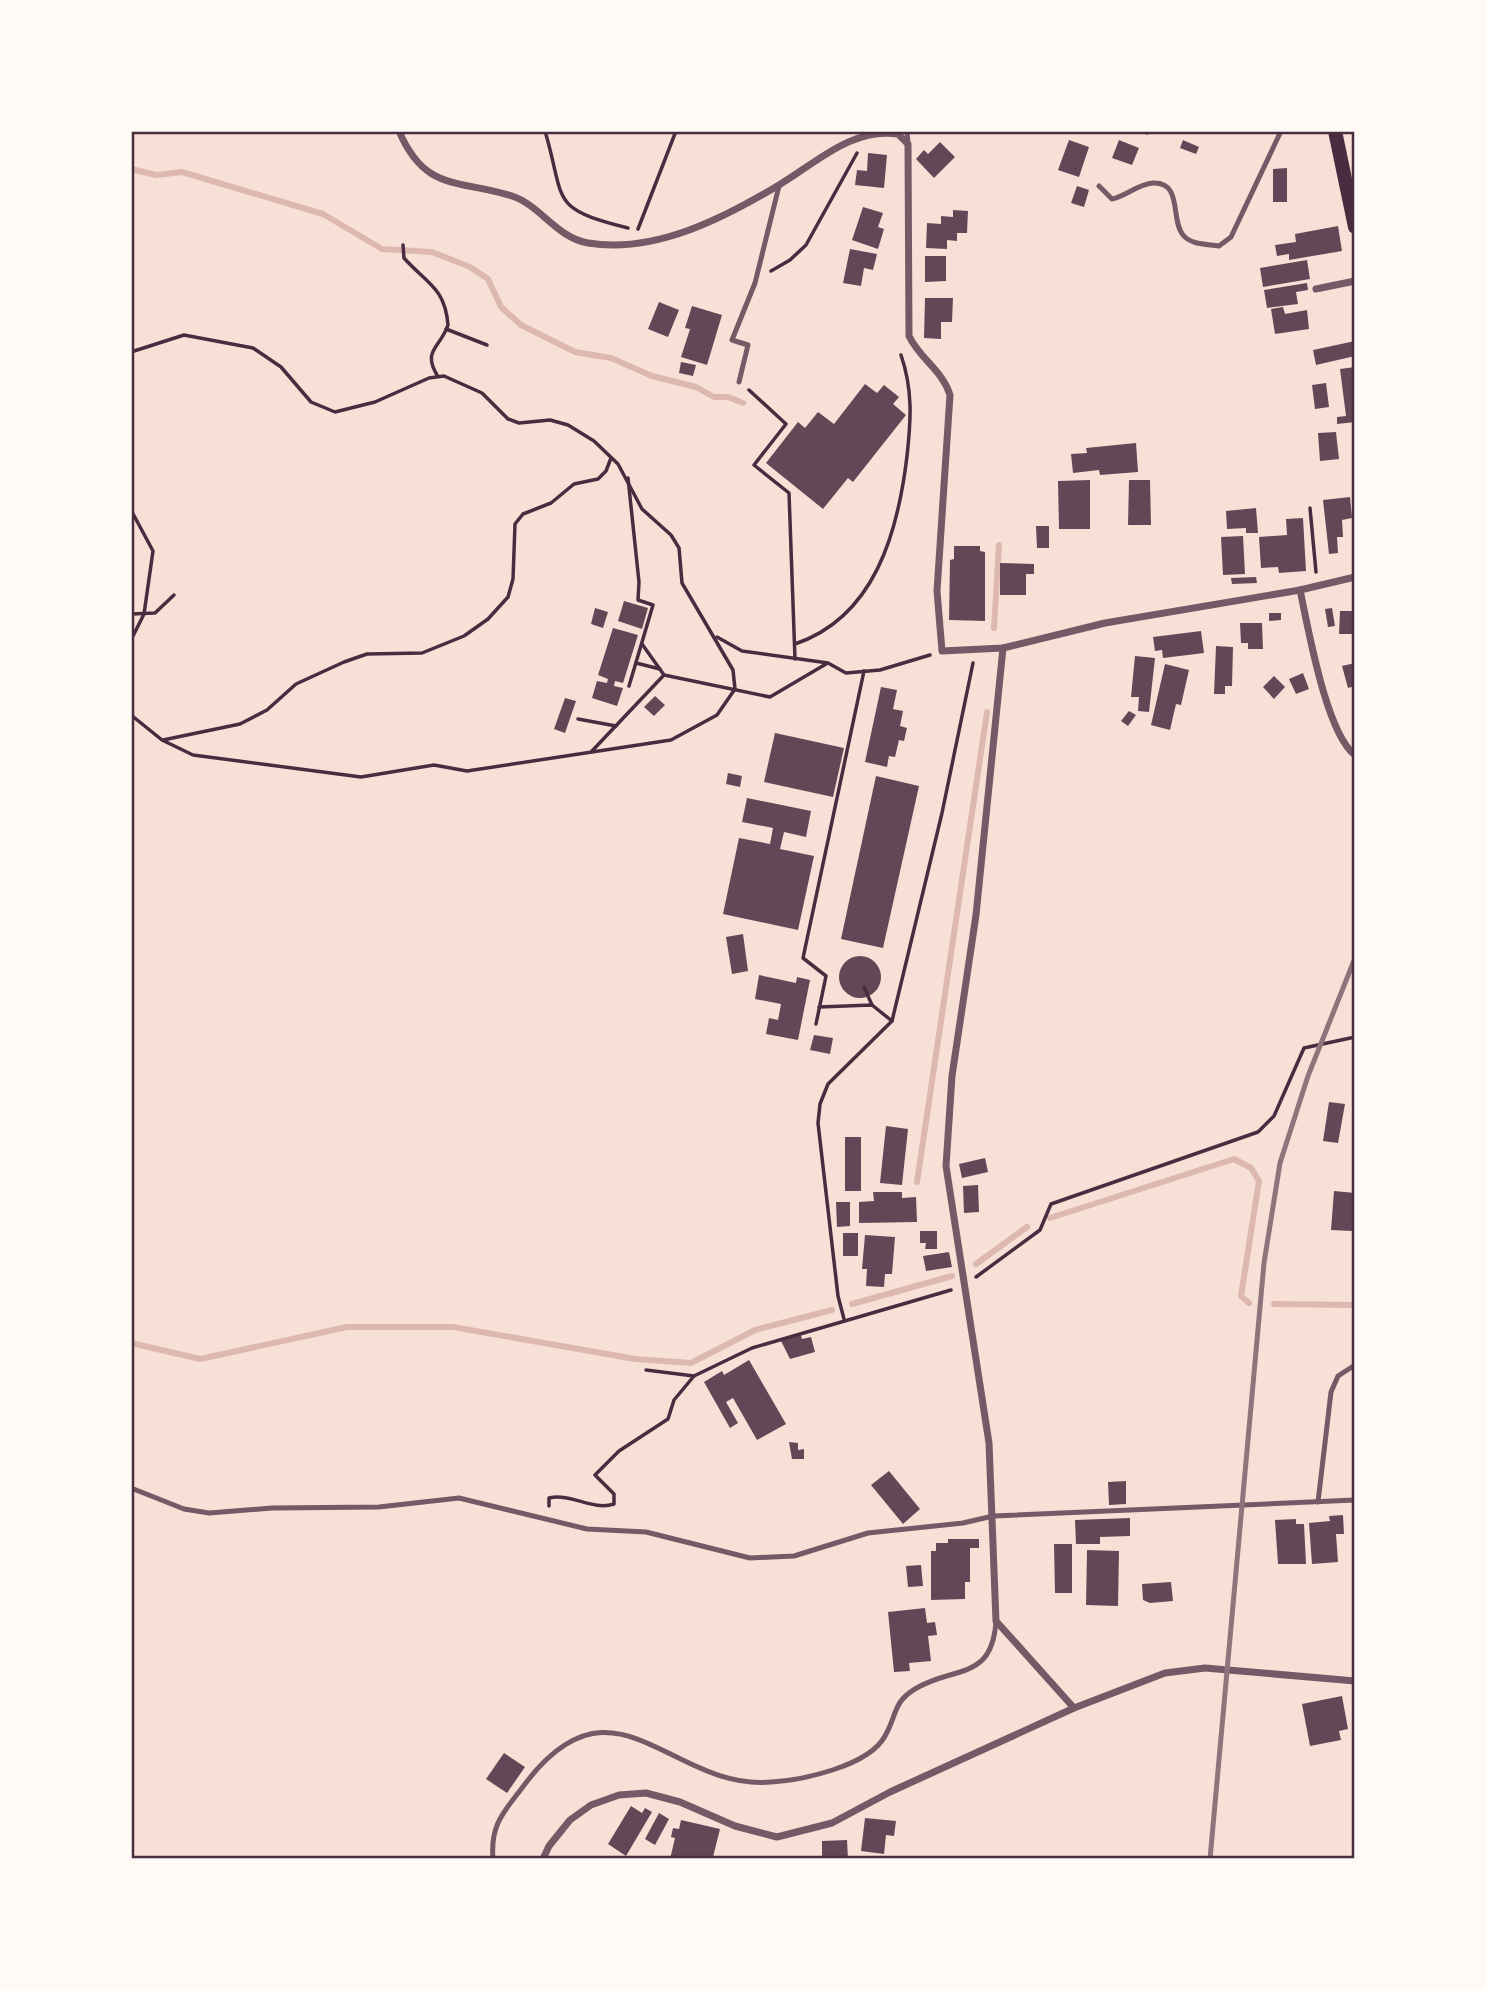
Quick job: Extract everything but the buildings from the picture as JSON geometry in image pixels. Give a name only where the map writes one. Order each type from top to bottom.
[{"type":"main road","points":[[1335,131],[1355,227]]},
{"type":"street","points":[[399,131],[416,162],[432,176],[514,197],[561,232],[586,243],[651,240],[711,221],[779,186],[845,142],[868,134],[898,134],[908,144],[909,336],[915,349],[946,381],[950,395],[937,591],[942,651],[1003,648],[1105,623],[1318,587],[1354,578]]},
{"type":"street","points":[[1316,289],[1355,281]]},
{"type":"street","points":[[1300,590],[1315,661],[1336,725],[1349,750],[1355,755]]},
{"type":"street","points":[[1003,648],[976,915],[952,1076],[947,1154],[989,1443],[996,1621],[1074,1707]]},
{"type":"street","points":[[543,1859],[549,1846],[570,1820],[591,1805],[619,1795],[646,1793],[680,1802],[735,1826],[777,1837],[832,1823],[890,1792],[1074,1707],[1165,1673],[1205,1668],[1355,1681]]},
{"type":"lane","points":[[907,131],[908,144]]},
{"type":"lane","points":[[1099,186],[1112,198],[1155,183],[1167,187],[1173,195],[1178,225],[1184,236],[1195,243],[1219,246],[1231,236],[1281,131]]},
{"type":"lane","points":[[739,382],[748,345],[732,340],[755,283],[779,186]]},
{"type":"lane","points":[[1318,1502],[1331,1391],[1338,1376],[1355,1365]]},
{"type":"lane","points":[[131,1488],[184,1509],[209,1513],[272,1508],[379,1507],[459,1498],[587,1530],[646,1532],[750,1558],[794,1556],[868,1533],[993,1516],[1355,1500]]},
{"type":"lane","points":[[493,1859],[492,1833],[497,1822],[529,1779],[563,1745],[580,1737],[614,1731],[712,1772],[771,1783],[851,1764],[876,1749],[885,1736],[899,1700],[918,1687],[968,1669],[981,1661],[995,1646],[996,1621]]},
{"type":"path","points":[[545,131],[562,199],[581,215],[638,231],[651,240]]},
{"type":"path","points":[[638,231],[676,131]]},
{"type":"path","points":[[755,283],[790,260],[806,245],[868,134]]},
{"type":"path","points":[[131,715],[162,740],[193,755],[361,777],[434,765],[467,771],[671,740],[717,715],[735,689],[733,670],[715,635],[682,583],[679,548],[671,535],[642,509],[628,478],[611,458],[594,441],[568,425],[550,419],[519,424],[508,419],[482,393],[437,375],[430,364],[432,350],[446,329],[447,317],[438,291],[404,258],[403,244]]},
{"type":"path","points":[[446,329],[486,345]]},
{"type":"path","points":[[131,352],[184,335],[253,348],[281,367],[311,402],[335,412],[375,401],[437,375]]},
{"type":"path","points":[[795,644],[824,632],[847,613],[862,595],[885,555],[904,482],[912,403],[901,355]]},
{"type":"path","points":[[739,382],[786,424],[754,465],[789,493],[795,659]]},
{"type":"path","points":[[162,740],[240,724],[267,710],[296,684],[367,654],[422,653],[464,636],[488,619],[509,597],[513,579],[515,524],[523,514],[551,503],[574,484],[598,479],[606,471],[611,458]]},
{"type":"path","points":[[628,478],[639,582],[638,600],[653,605],[629,686]]},
{"type":"path","points":[[1310,508],[1318,587]]},
{"type":"path","points":[[131,510],[153,551],[144,614],[131,640]]},
{"type":"path","points":[[131,614],[155,614],[174,595]]},
{"type":"path","points":[[715,635],[742,651],[828,663],[846,673],[880,670],[942,651]]},
{"type":"path","points":[[642,644],[664,675],[771,697],[828,663]]},
{"type":"path","points":[[844,1319],[838,1296],[818,1124],[820,1104],[828,1084],[892,1021],[933,852],[975,651]]},
{"type":"path","points":[[636,663],[660,669]]},
{"type":"path","points":[[816,1024],[826,976],[803,958],[864,671]]},
{"type":"path","points":[[590,753],[664,675]]},
{"type":"path","points":[[578,719],[616,726]]},
{"type":"path","points":[[864,987],[872,1005],[892,1021]]},
{"type":"path","points":[[820,1007],[872,1005]]},
{"type":"path","points":[[555,1521],[549,1498],[564,1495],[604,1507],[614,1504],[614,1494],[595,1475],[619,1451],[668,1419],[674,1400],[694,1376],[752,1348],[844,1319],[965,1286],[1040,1230],[1051,1203],[1258,1132],[1274,1116],[1304,1048],[1355,1037]]},
{"type":"path","points":[[646,1370],[694,1376]]},
{"type":"waterway","points":[[131,169],[156,175],[182,172],[323,214],[382,249],[432,252],[470,267],[488,279],[501,307],[521,325],[575,352],[611,358],[652,376],[696,387],[714,397],[728,397],[743,403]]},
{"type":"waterway","points":[[994,628],[999,545]]},
{"type":"waterway","points":[[917,1182],[987,712]]},
{"type":"waterway","points":[[1050,1218],[1234,1159],[1251,1168],[1259,1181],[1241,1296],[1249,1303]]},
{"type":"waterway","points":[[976,1264],[1027,1227]]},
{"type":"waterway","points":[[852,1304],[952,1276]]},
{"type":"waterway","points":[[1274,1304],[1355,1305]]},
{"type":"waterway","points":[[131,1343],[200,1359],[347,1327],[453,1327],[635,1359],[691,1363],[755,1330],[832,1310]]},
{"type":"railway","points":[[1210,1859],[1264,1263],[1280,1163],[1308,1076],[1355,958]]}]
